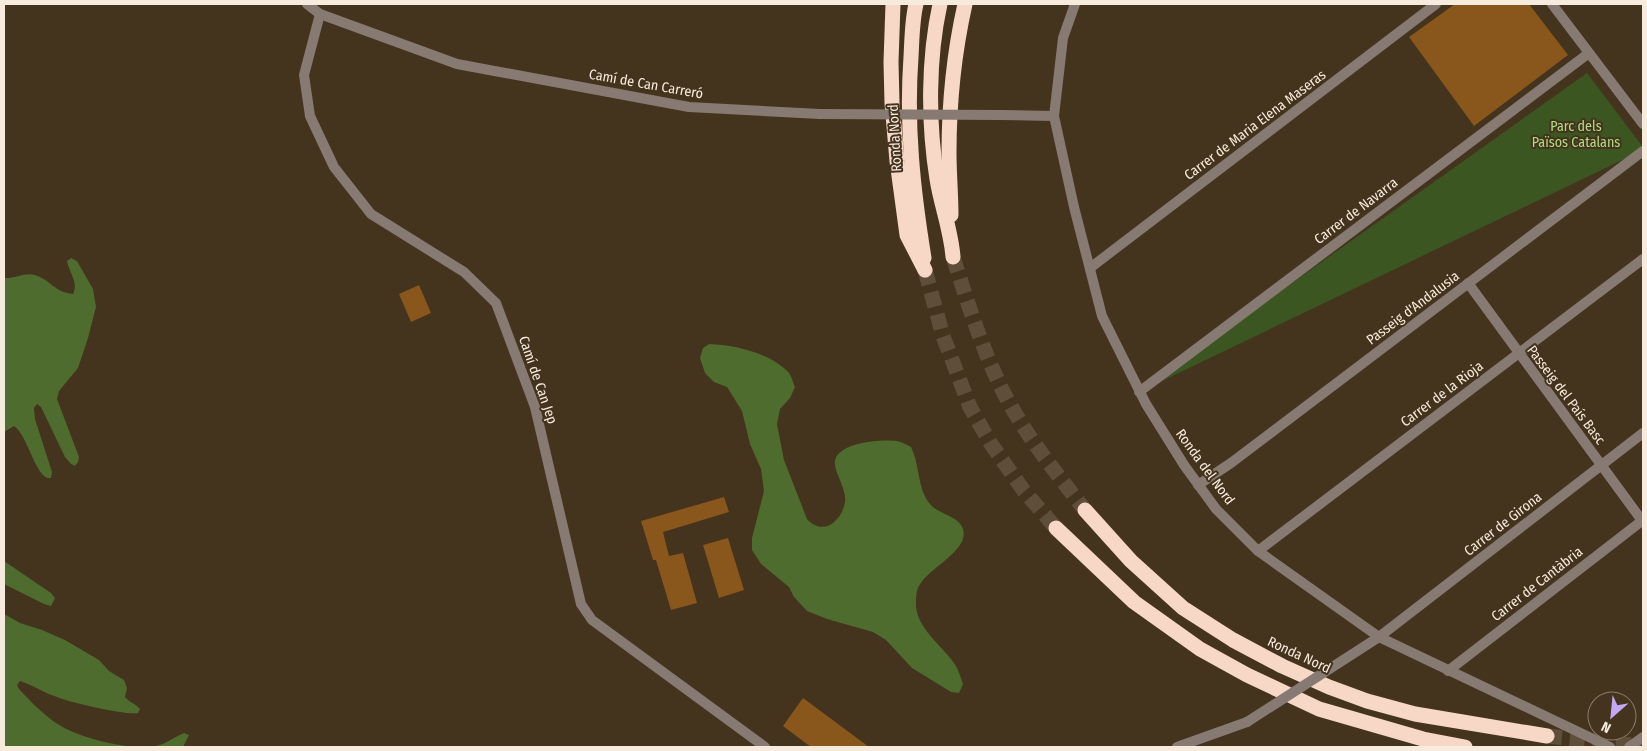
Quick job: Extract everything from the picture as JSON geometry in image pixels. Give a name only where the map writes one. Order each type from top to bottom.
[{"type":"highway","name":"Ronda Nord","points":[[893,4],[892,103],[897,161],[908,235],[925,270],[916,204],[909,129],[909,80],[916,4]]},
{"type":"highway","points":[[940,4],[932,66],[932,133],[937,180],[952,251],[949,154],[951,97],[958,35],[965,4]]},
{"type":"highway","name":"Ronda Nord","points":[[1085,510],[1131,560],[1183,608],[1233,640],[1282,666],[1329,687],[1415,714],[1547,736]]},
{"type":"highway","points":[[1056,528],[1134,602],[1200,649],[1247,675],[1320,709],[1423,739],[1465,747]]},
{"type":"street","name":"Camí de Can Carreró","points":[[307,4],[320,14],[457,64],[689,107],[820,114],[1054,116]]},
{"type":"street","name":"Ronda del Nord","points":[[1075,4],[1063,38],[1054,116],[1074,207],[1102,316],[1139,392],[1174,450],[1198,485],[1216,509],[1258,551],[1379,637],[1610,747]]},
{"type":"street","name":"Carrer de Maria Elena Maseras","points":[[1090,268],[1436,4]]},
{"type":"street","points":[[1552,4],[1643,124]]},
{"type":"street","name":"Camí de Can Jep","points":[[320,14],[304,75],[310,116],[334,167],[371,214],[464,272],[496,303],[535,407],[581,604],[592,620],[765,747]]},
{"type":"street","name":"Carrer de Navarra","points":[[1139,392],[1589,52]]},
{"type":"street","name":"Passeig d'Andalusia","points":[[1198,485],[1230,463],[1643,151]]},
{"type":"street","name":"Carrer de la Rioja","points":[[1258,551],[1643,259]]},
{"type":"street","name":"Passeig del País Basc","points":[[1468,283],[1643,521]]},
{"type":"street","name":"Carrer de Girona","points":[[1177,747],[1247,722],[1379,637],[1643,433]]},
{"type":"street","name":"Carrer de Cantàbria","points":[[1448,670],[1643,521]]},
{"type":"street","points":[[1629,747],[1643,736]]},
{"type":"green space","name":"Parc dels Països Catalans","points":[[1587,73],[1643,147],[1643,150],[1139,392]]},
{"type":"green space","points":[[71,258],[77,261],[93,289],[96,307],[78,368],[59,391],[57,399],[79,457],[75,466],[65,457],[41,407],[37,404],[34,408],[35,419],[52,472],[51,478],[46,477],[36,465],[24,438],[14,426],[4,432],[4,278],[27,274],[35,275],[61,291],[73,294],[75,286],[67,261]]},
{"type":"green space","points":[[709,344],[752,351],[772,360],[789,373],[795,387],[790,398],[780,409],[777,424],[784,460],[807,519],[813,524],[825,527],[831,524],[843,509],[845,497],[835,461],[844,450],[872,441],[897,441],[911,447],[926,498],[938,510],[957,521],[963,529],[963,538],[960,546],[921,583],[917,591],[916,601],[918,616],[922,624],[957,668],[963,684],[959,693],[951,692],[912,668],[886,640],[873,632],[827,619],[807,611],[794,597],[789,587],[761,564],[752,550],[752,538],[764,491],[761,469],[750,444],[742,411],[727,387],[714,382],[705,373],[700,358],[703,348]]},
{"type":"green space","points":[[4,561],[51,593],[55,598],[51,606],[4,584]]},
{"type":"green space","points":[[4,614],[20,623],[65,640],[99,660],[109,671],[124,680],[127,688],[125,697],[140,709],[138,713],[132,713],[111,711],[85,705],[52,695],[20,681],[17,685],[19,689],[46,716],[56,723],[77,734],[104,742],[132,747],[4,747]]},
{"type":"green space","points":[[184,733],[189,735],[183,747],[146,747],[160,745]]},
{"type":"building","points":[[1455,4],[1529,4],[1568,55],[1474,126],[1409,37]]},
{"type":"building","points":[[419,285],[431,313],[411,322],[399,294]]},
{"type":"building","points":[[724,497],[729,512],[663,532],[669,556],[683,553],[697,603],[671,610],[656,560],[653,560],[641,521]]},
{"type":"building","points":[[728,538],[744,590],[719,598],[703,545]]},
{"type":"building","points":[[803,698],[869,747],[811,747],[783,726]]},
{"type":"tunnel","points":[[953,257],[980,337],[999,383],[1017,417],[1085,510]]},
{"type":"tunnel","points":[[925,270],[943,336],[970,407],[991,444],[1024,491],[1056,528]]},
{"type":"tunnel","points":[[1547,736],[1643,746]]}]
